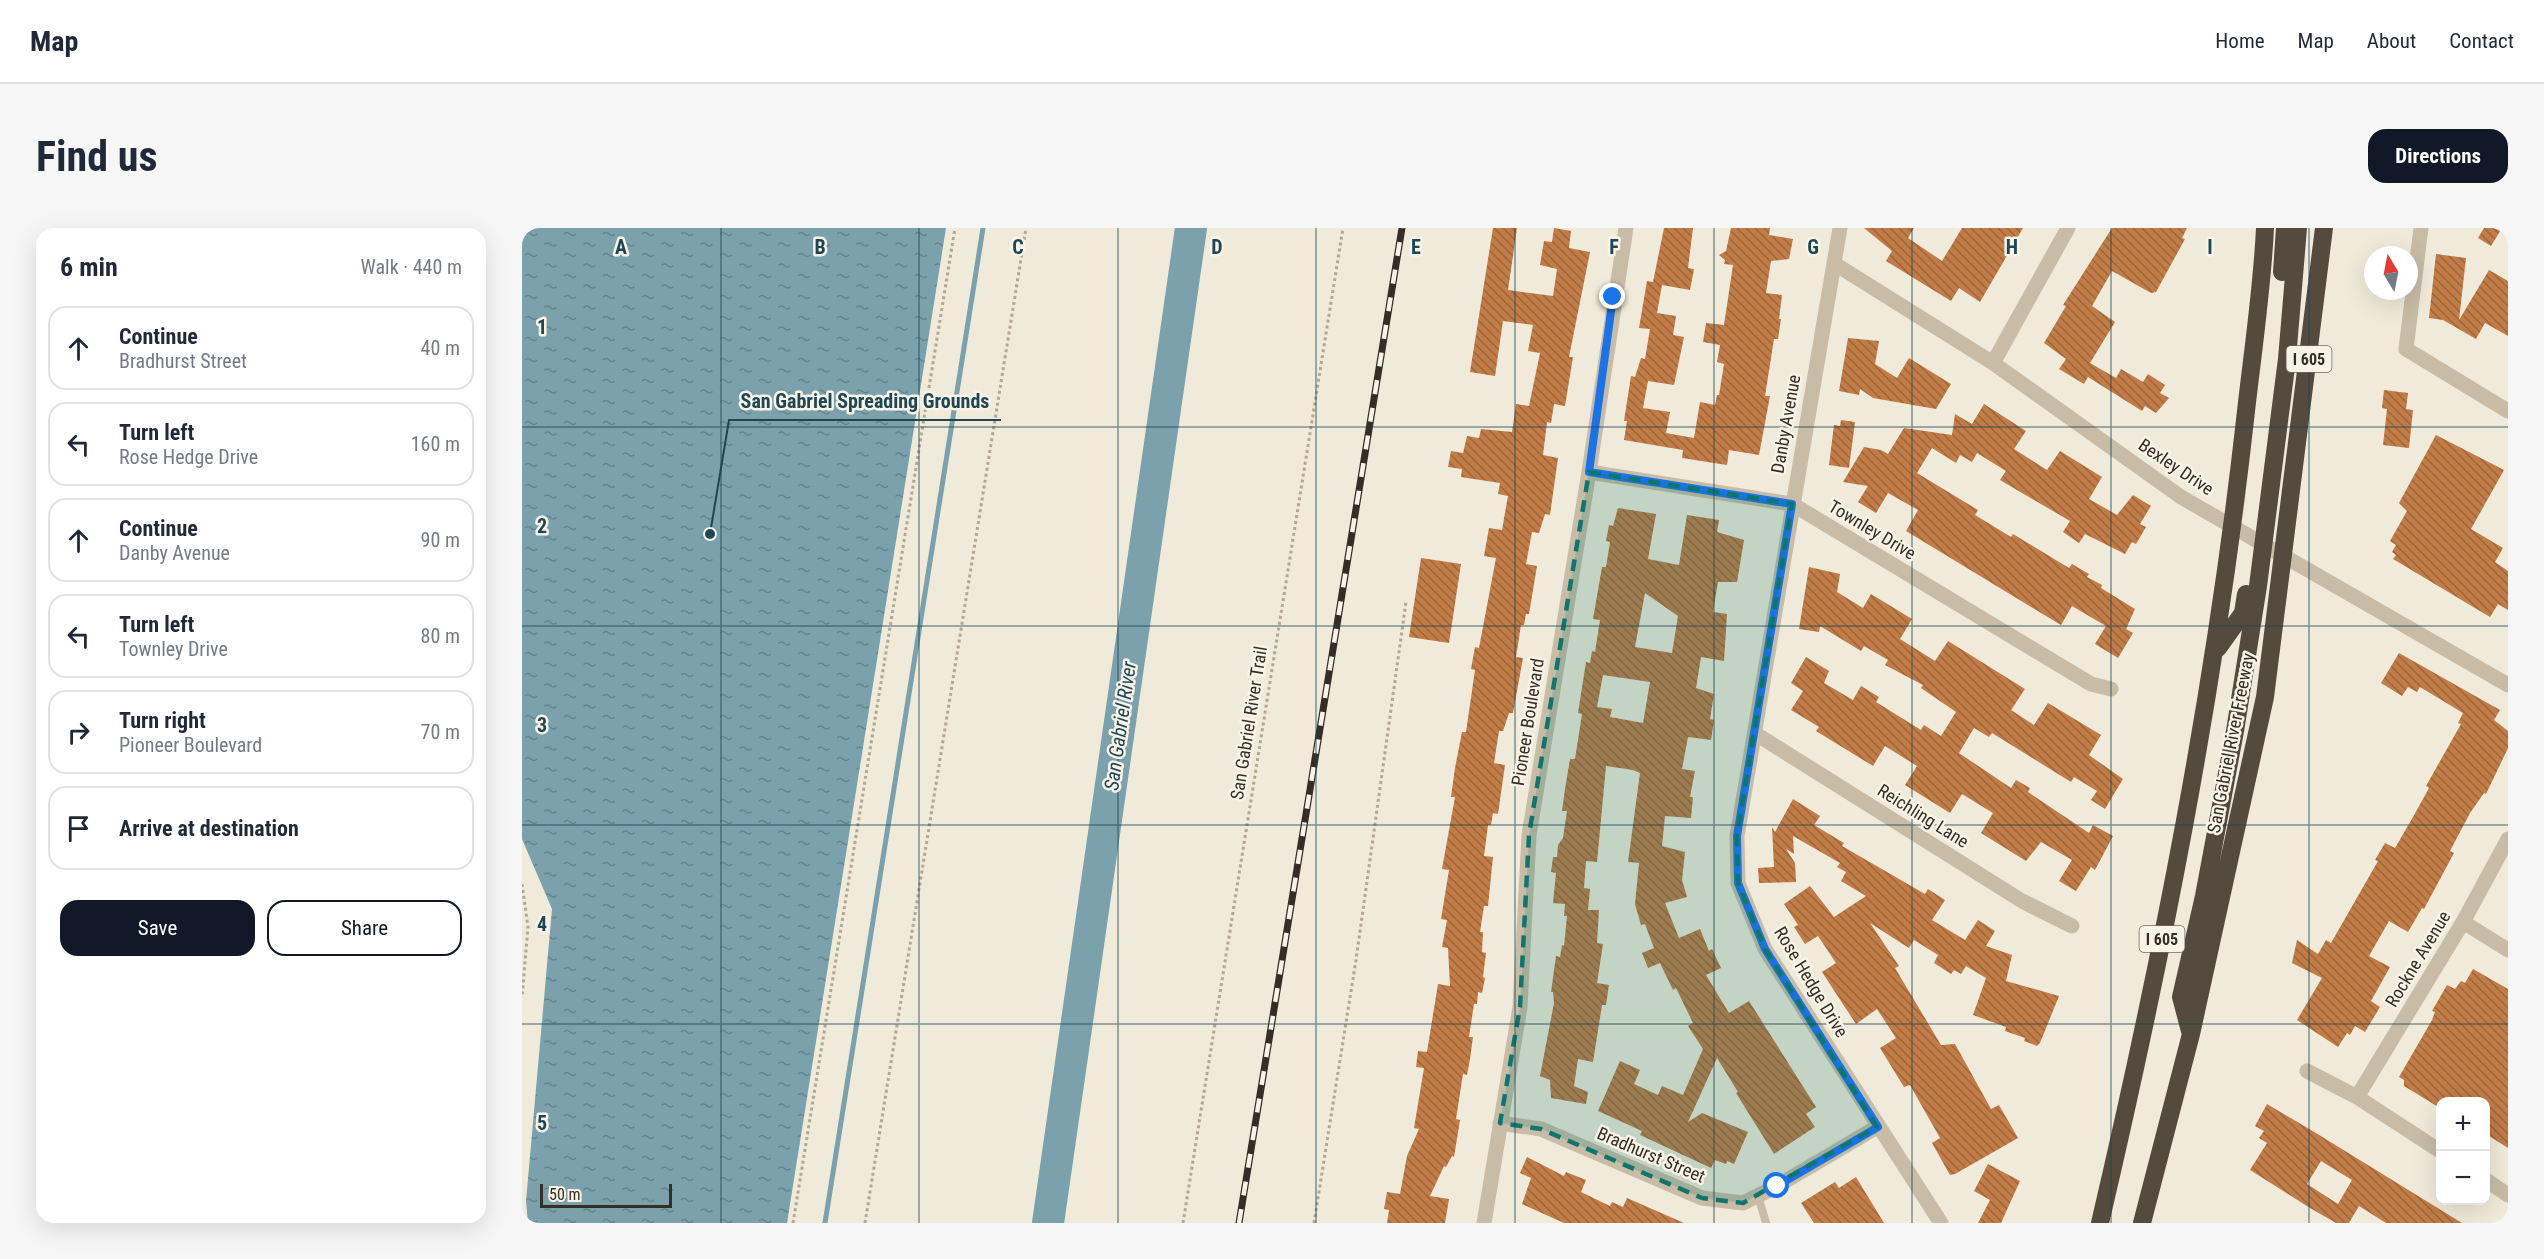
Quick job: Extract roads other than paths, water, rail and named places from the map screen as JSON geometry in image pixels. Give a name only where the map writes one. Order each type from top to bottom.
[{"type":"highway","name":"San Gabriel River Freeway","points":[[2100,1223],[2142,1043],[2215,652],[2228,572],[2265,228]]},
{"type":"highway","points":[[2268,475],[2285,228]]},
{"type":"highway","points":[[2191,1034],[2181,997],[2206,884],[2253,583],[2298,228]]},
{"type":"highway","name":"San Gabriel River Freeway","points":[[2142,1223],[2191,1034],[2265,697],[2293,490],[2324,228]]},
{"type":"highway","points":[[2215,652],[2243,613],[2253,583]]},
{"type":"street","name":"Pioneer Boulevard","points":[[1484,1223],[1520,1007],[1529,835],[1589,472],[1626,228]]},
{"type":"street","name":"Danby Avenue","points":[[1756,734],[1792,504],[1840,228]]},
{"type":"street","points":[[1993,363],[2068,228]]},
{"type":"street","points":[[2421,228],[2406,349],[2508,411]]},
{"type":"street","name":"Bexley Drive","points":[[1835,264],[1993,363],[2181,497],[2508,685]]},
{"type":"street","name":"Townley Drive","points":[[1589,472],[1792,504],[2091,684],[2111,689]]},
{"type":"street","name":"Reichling Lane","points":[[1756,734],[2022,901],[2072,926]]},
{"type":"street","name":"Rose Hedge Drive","points":[[1756,734],[1737,836],[1738,883],[1765,949],[1941,1223]]},
{"type":"street","name":"Rockne Avenue","points":[[2357,1097],[2463,922],[2508,839]]},
{"type":"street","points":[[2463,922],[2508,950]]},
{"type":"street","points":[[2307,1071],[2357,1097],[2436,1148]]},
{"type":"street","name":"Bradhurst Street","points":[[1500,1124],[1541,1129],[1702,1198],[1743,1203],[1878,1127]]},
{"type":"street","points":[[2490,1183],[2508,1195]]},
{"type":"lane","points":[[1758,1196],[1766,1223]]},
{"type":"water","points":[[522,228],[946,228],[787,1223],[528,1223],[526,1201],[552,909],[522,839]]},
{"type":"waterway","points":[[825,1223],[983,228]]},
{"type":"waterway","name":"San Gabriel River","points":[[1048,1223],[1191,228]]},
{"type":"railway","points":[[1239,1223],[1402,228]]},
{"type":"place","name":"San Gabriel Spreading Grounds","points":[[710,534]]}]
